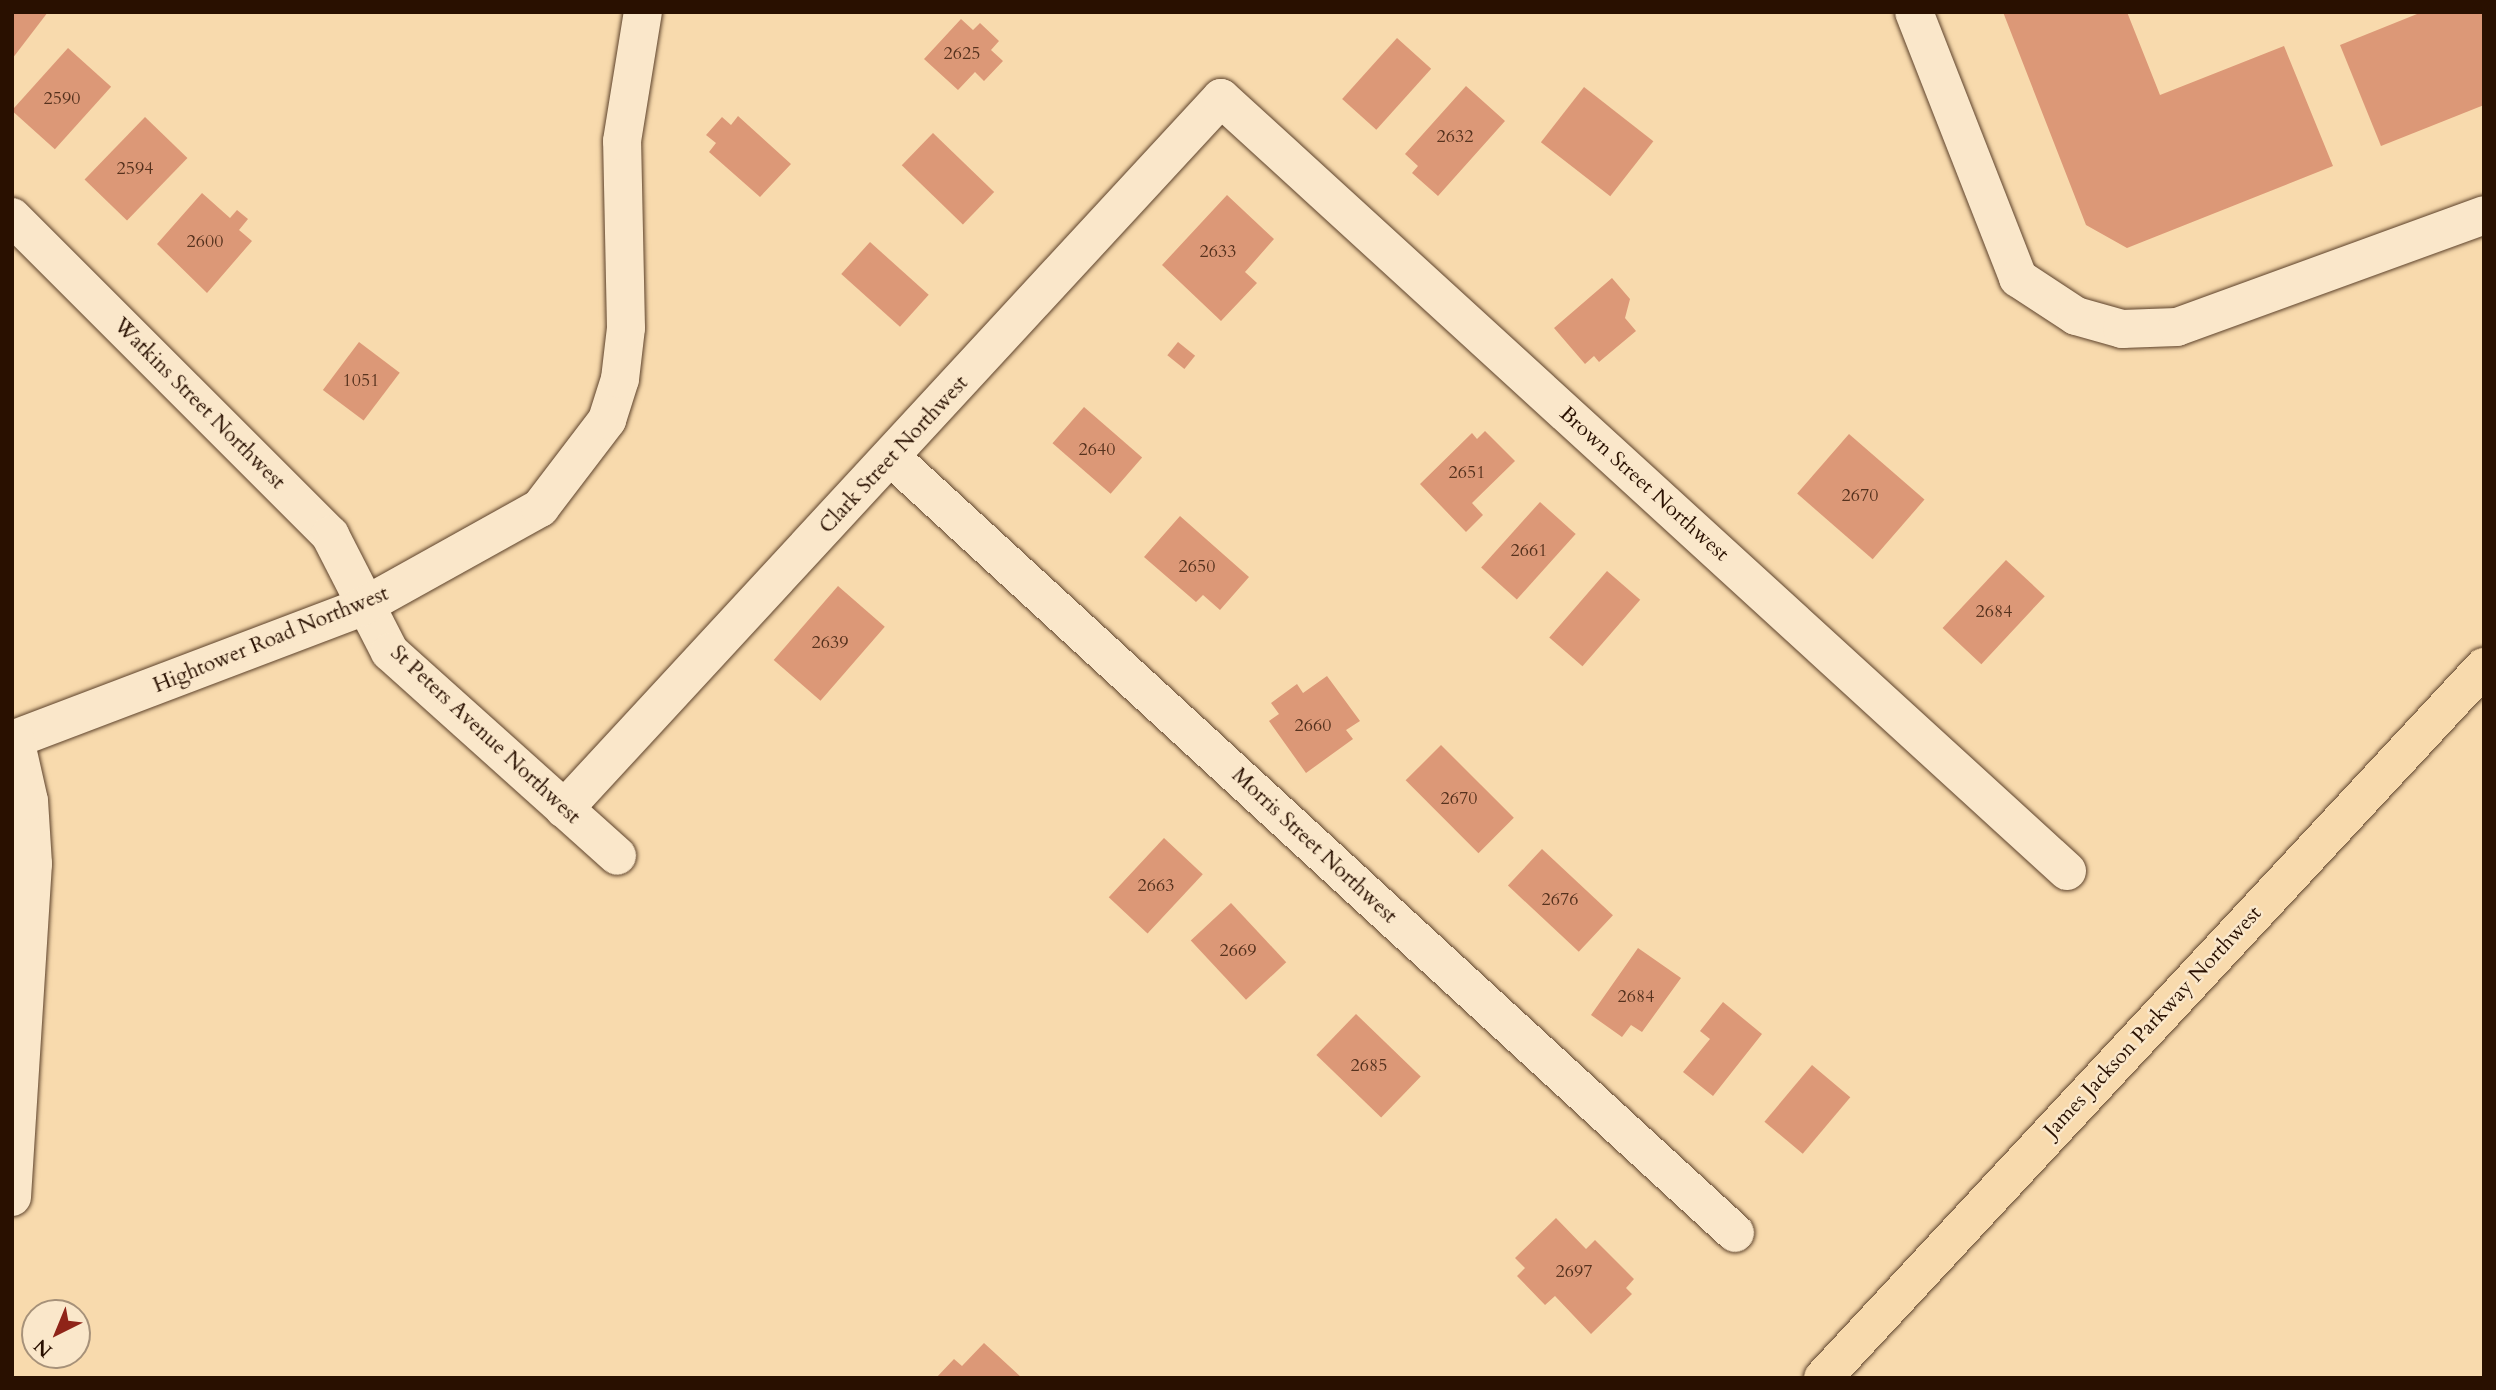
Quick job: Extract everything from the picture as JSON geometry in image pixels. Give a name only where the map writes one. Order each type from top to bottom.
[{"type":"main road","name":"James Jackson Parkway Northwest","points":[[1823,1378],[2484,667]]},
{"type":"street","name":"Hightower Road Northwest","points":[[13,740],[362,607],[540,508],[607,420],[626,328],[622,141],[643,12]]},
{"type":"street","points":[[1914,12],[2018,278],[2077,316],[2122,329],[2177,327],[2484,215]]},
{"type":"street","name":"Clark Street Northwest","points":[[564,809],[892,458],[1221,98]]},
{"type":"street","name":"Brown Street Northwest","points":[[1221,98],[2067,871]]},
{"type":"street","name":"Watkins Street Northwest","points":[[12,217],[330,535],[362,607]]},
{"type":"street","name":"Morris Street Northwest","points":[[892,458],[1735,1233]]},
{"type":"street","name":"St Peters Avenue Northwest","points":[[362,607],[390,652],[617,856]]},
{"type":"street","points":[[12,1196],[33,864],[29,801],[13,740]]},
{"type":"building","points":[[12,12],[48,12],[12,59]]},
{"type":"building","points":[[2003,12],[2127,12],[2160,95],[2284,46],[2333,166],[2127,248],[2086,225]]},
{"type":"building","points":[[2422,12],[2484,12],[2484,105],[2381,146],[2340,45]]},
{"type":"building","points":[[961,19],[973,30],[980,23],[999,41],[991,50],[1003,61],[984,81],[975,72],[958,90],[924,59]]},
{"type":"building","points":[[1397,38],[1431,69],[1376,130],[1342,99]]},
{"type":"building","points":[[68,48],[111,87],[55,149],[12,110]]},
{"type":"building","points":[[1466,86],[1505,121],[1438,196],[1412,173],[1418,166],[1405,154]]},
{"type":"building","points":[[1584,87],[1653,141],[1610,196],[1541,142]]},
{"type":"building","points":[[738,116],[791,164],[760,197],[709,152],[716,143],[706,135],[722,117],[731,125]]},
{"type":"building","points":[[145,117],[187,158],[127,221],[85,180]]},
{"type":"building","points":[[933,133],[994,192],[963,224],[902,165]]},
{"type":"building","points":[[202,193],[230,218],[237,210],[248,219],[239,230],[252,241],[207,293],[157,244]]},
{"type":"building","points":[[1227,195],[1274,239],[1245,272],[1257,283],[1221,321],[1162,265]]},
{"type":"building","points":[[870,242],[929,295],[900,327],[841,274]]},
{"type":"building","points":[[1612,278],[1630,299],[1625,318],[1636,331],[1599,362],[1594,356],[1585,364],[1554,328]]},
{"type":"building","points":[[359,342],[400,373],[364,421],[323,390]]},
{"type":"building","points":[[1178,342],[1195,356],[1184,369],[1167,355]]},
{"type":"building","points":[[1084,407],[1142,458],[1111,494],[1053,443]]},
{"type":"building","points":[[1485,431],[1515,461],[1472,503],[1483,515],[1466,532],[1420,484],[1472,433],[1477,439]]},
{"type":"building","points":[[1849,434],[1924,500],[1873,559],[1797,494]]},
{"type":"building","points":[[1540,502],[1576,534],[1517,600],[1481,567]]},
{"type":"building","points":[[1180,516],[1249,577],[1220,610],[1203,595],[1196,602],[1144,557]]},
{"type":"building","points":[[2006,560],[2045,596],[1981,664],[1943,628]]},
{"type":"building","points":[[1607,571],[1640,600],[1582,666],[1549,637]]},
{"type":"building","points":[[838,586],[885,627],[820,701],[774,660]]},
{"type":"building","points":[[1327,676],[1360,721],[1346,730],[1353,739],[1306,773],[1269,721],[1279,714],[1271,703],[1297,684],[1303,693]]},
{"type":"building","points":[[1441,745],[1514,818],[1478,853],[1406,780]]},
{"type":"building","points":[[1164,838],[1203,874],[1148,933],[1109,897]]},
{"type":"building","points":[[1542,849],[1613,915],[1579,952],[1508,886]]},
{"type":"building","points":[[1231,903],[1286,962],[1246,1000],[1191,941]]},
{"type":"building","points":[[1638,948],[1681,978],[1642,1032],[1631,1025],[1622,1037],[1591,1015]]},
{"type":"building","points":[[1723,1002],[1762,1034],[1713,1096],[1683,1072],[1710,1039],[1700,1031]]},
{"type":"building","points":[[1356,1014],[1421,1077],[1381,1118],[1316,1055]]},
{"type":"building","points":[[1812,1065],[1850,1097],[1803,1154],[1764,1122]]},
{"type":"building","points":[[1556,1218],[1586,1249],[1595,1240],[1634,1279],[1626,1288],[1632,1294],[1591,1334],[1555,1296],[1545,1305],[1517,1276],[1525,1268],[1515,1258]]},
{"type":"building","points":[[984,1343],[1022,1378],[936,1378],[954,1359],[962,1366]]}]
